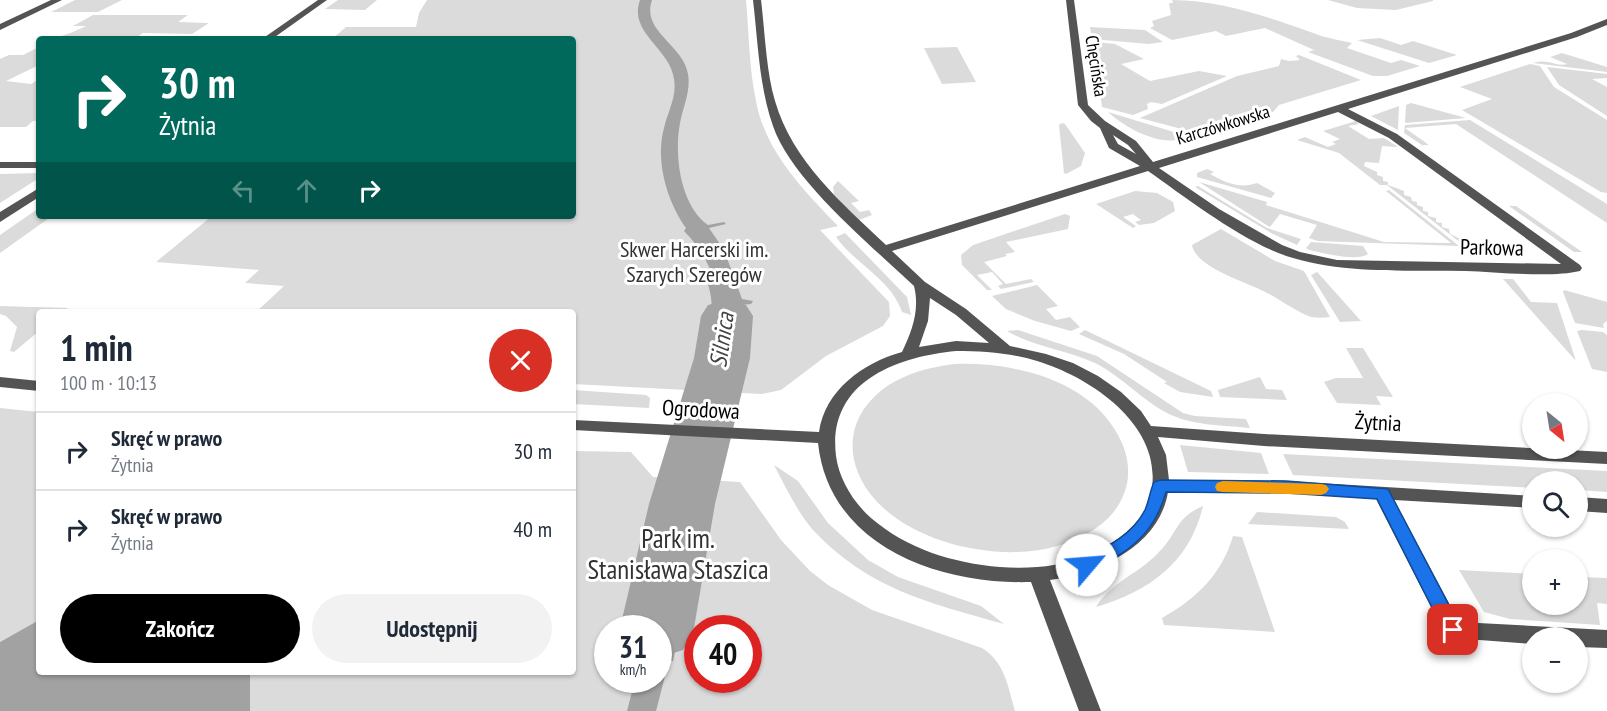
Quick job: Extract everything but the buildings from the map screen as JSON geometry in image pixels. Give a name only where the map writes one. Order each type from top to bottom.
[{"type":"street","points":[[0,27],[58,0]]},
{"type":"street","points":[[270,36],[323,0]]},
{"type":"street","points":[[758,0],[769,98],[782,134],[825,194],[920,285],[961,312],[1004,348]]},
{"type":"street","name":"Chęcińska","points":[[1070,0],[1083,105],[1090,116],[1105,129],[1113,146],[1150,167]]},
{"type":"street","name":"Karczówkowska","points":[[884,250],[1574,35],[1607,22]]},
{"type":"street","name":"Karczówkowska","points":[[1574,35],[1607,35]]},
{"type":"street","name":"Parkowa","points":[[1150,167],[1215,212],[1277,248],[1322,262],[1526,269],[1575,268],[1393,136],[1339,108]]},
{"type":"street","points":[[0,165],[36,165]]},
{"type":"street","points":[[0,218],[36,194]]},
{"type":"street","points":[[908,354],[919,329],[923,310],[923,292],[920,285]]},
{"type":"street","points":[[956,346],[1004,348],[1042,357],[1090,378],[1128,406],[1147,431],[1158,454],[1160,486],[1156,504],[1147,522],[1125,544],[1087,565],[1038,575],[994,575],[940,564],[882,535],[856,513],[838,488],[828,462],[826,438],[830,413],[849,387],[879,366],[908,354],[956,346]]},
{"type":"street","points":[[0,382],[36,386]]},
{"type":"street","name":"Ogrodowa","points":[[576,424],[826,438]]},
{"type":"street","name":"Żytnia","points":[[1147,431],[1264,440],[1607,458]]},
{"type":"street","points":[[1160,486],[1286,487],[1522,501]]},
{"type":"street","points":[[1382,494],[1453,630],[1522,634]]},
{"type":"street","points":[[1588,505],[1607,506]]},
{"type":"street","points":[[1038,575],[1090,711]]},
{"type":"street","points":[[1588,638],[1607,639]]},
{"type":"green space","points":[[75,0],[122,0],[98,12],[51,12]]},
{"type":"green space","points":[[338,0],[377,0],[365,10],[325,9]]},
{"type":"green space","name":"Skwer Harcerski im. Szarych Szeregów","points":[[427,0],[746,0],[754,89],[768,137],[787,169],[838,226],[820,230],[889,302],[890,316],[883,326],[826,356],[781,390],[762,394],[576,384],[576,309],[259,309],[284,286],[245,283],[259,270],[156,262],[208,219],[576,219],[576,36],[336,36],[346,27],[416,27],[419,13]]},
{"type":"green space","points":[[1172,0],[1209,3],[1246,11],[1352,43],[1347,48],[1391,63],[1401,60],[1420,66],[1387,76],[1373,76],[1308,52],[1314,50],[1265,28],[1226,36],[1216,31],[1172,40],[1150,28],[1154,26],[1152,21],[1171,15],[1169,3],[1173,3]]},
{"type":"green space","points":[[1328,0],[1433,1],[1396,10],[1357,8]]},
{"type":"green space","points":[[93,15],[188,15],[178,22],[209,23],[192,34],[62,36],[86,26],[73,26]]},
{"type":"green space","points":[[1090,27],[1145,30],[1163,42],[1149,44],[1092,39]]},
{"type":"green space","points":[[1380,38],[1401,45],[1413,41],[1457,55],[1429,63],[1357,40]]},
{"type":"green space","points":[[1093,42],[1115,44],[1144,59],[1121,64],[1150,81],[1199,71],[1227,76],[1162,104],[1151,102],[1147,104],[1148,109],[1133,115],[1102,107]]},
{"type":"green space","points":[[957,47],[976,82],[942,84],[924,48]]},
{"type":"green space","points":[[36,48],[36,66],[6,81],[31,84],[36,81],[36,121],[26,127],[0,127],[0,59],[9,55],[23,55]]},
{"type":"green space","points":[[1562,53],[1607,67],[1607,72],[1533,63],[1543,61],[1567,64],[1550,57]]},
{"type":"green space","points":[[1299,55],[1361,80],[1279,105],[1273,112],[1214,129],[1193,132],[1140,118],[1237,76],[1279,66],[1281,59],[1300,60],[1296,56]]},
{"type":"green space","points":[[1530,64],[1540,66],[1554,87],[1607,120],[1607,193],[1601,192],[1462,110],[1492,99],[1460,87]]},
{"type":"green space","points":[[1547,67],[1607,74],[1607,78],[1592,79],[1607,87],[1607,116],[1559,85]]},
{"type":"green space","points":[[1411,103],[1466,118],[1405,123],[1406,105]]},
{"type":"green space","points":[[1399,106],[1398,130],[1371,116]]},
{"type":"green space","points":[[1108,112],[1187,136],[1178,140],[1157,139],[1124,124]]},
{"type":"green space","points":[[1470,120],[1607,204],[1607,223],[1456,124],[1405,128],[1429,145],[1422,145],[1404,133],[1405,125]]},
{"type":"green space","points":[[1356,121],[1359,124],[1348,126],[1369,139],[1384,138],[1398,147],[1382,146],[1379,163],[1365,162],[1364,166],[1377,172],[1377,175],[1383,177],[1383,181],[1388,182],[1388,185],[1404,191],[1404,195],[1411,197],[1412,201],[1423,207],[1423,211],[1428,212],[1428,216],[1436,218],[1436,222],[1442,223],[1442,227],[1449,229],[1450,234],[1465,241],[1465,245],[1462,244],[1387,185],[1380,185],[1339,153],[1297,140],[1305,137],[1328,147],[1336,144],[1332,142],[1340,139],[1323,131]]},
{"type":"green space","points":[[1062,123],[1085,153],[1081,166],[1066,174],[1064,173],[1059,125]]},
{"type":"green space","points":[[1207,169],[1214,172],[1210,174],[1227,182],[1239,185],[1257,183],[1275,193],[1271,198],[1197,177],[1197,173]]},
{"type":"green space","points":[[36,173],[36,180],[0,203],[0,174]]},
{"type":"green space","points":[[838,181],[859,201],[851,203],[860,212],[869,210],[872,215],[859,220],[834,195],[833,187]]},
{"type":"green space","points":[[1199,182],[1267,202],[1266,205],[1384,242],[1451,243],[1386,191],[1389,190],[1459,246],[1318,241],[1309,238],[1317,225],[1280,214],[1270,227]]},
{"type":"green space","points":[[1198,186],[1267,228],[1301,239],[1297,245],[1273,234],[1195,187]]},
{"type":"green space","points":[[1135,191],[1157,193],[1173,202],[1175,211],[1154,223],[1139,225],[1135,222],[1141,220],[1133,214],[1123,217],[1136,226],[1133,228],[1096,204]]},
{"type":"green space","points":[[1509,206],[1516,206],[1582,252],[1574,252]]},
{"type":"green space","points":[[36,210],[36,219],[48,219],[0,253],[0,235]]},
{"type":"green space","points":[[1065,214],[1070,216],[1068,229],[1006,242],[1015,252],[984,262],[1006,284],[1031,279],[1034,282],[1001,289],[998,286],[1003,284],[992,272],[977,275],[992,290],[987,290],[962,265],[961,255],[973,245]]},
{"type":"green space","points":[[1221,229],[1275,261],[1304,271],[1330,317],[1316,318],[1305,315],[1203,261],[1192,245]]},
{"type":"green space","points":[[845,233],[907,297],[911,315],[902,312],[890,290],[836,237]]},
{"type":"green space","points":[[1311,242],[1363,246],[1368,254],[1348,257],[1323,253],[1306,248]]},
{"type":"green space","points":[[1317,272],[1361,321],[1340,322],[1311,275]]},
{"type":"green space","points":[[1503,279],[1513,279],[1531,302],[1557,303],[1576,361]]},
{"type":"green space","points":[[1037,285],[1058,306],[1046,309],[1056,320],[1070,317],[1080,327],[1071,331],[1035,321],[1006,309],[992,296]]},
{"type":"green space","points":[[1564,290],[1607,302],[1607,321],[1603,324],[1604,328],[1575,323]]},
{"type":"green space","points":[[0,306],[68,308],[36,309],[36,334],[14,352],[10,351],[17,327],[6,316],[0,314]]},
{"type":"green space","points":[[1018,330],[1097,356],[1183,413],[1195,416],[1246,419],[1250,428],[1207,424],[1175,417],[1156,407],[1097,364],[1028,341],[1007,331]]},
{"type":"green space","points":[[1085,330],[1211,391],[1213,397],[1180,392],[1124,354],[1079,334]]},
{"type":"green space","points":[[1577,331],[1603,332],[1607,335],[1607,372],[1592,369]]},
{"type":"green space","points":[[1346,348],[1363,348],[1393,397],[1376,396],[1381,405],[1337,403],[1324,382],[1336,378],[1363,378]]},
{"type":"green space","points":[[955,364],[1003,367],[1051,379],[1073,390],[1093,404],[1110,422],[1122,443],[1128,462],[1128,476],[1126,489],[1118,506],[1104,522],[1087,534],[1057,546],[1030,551],[1000,552],[969,548],[938,539],[909,526],[884,509],[865,487],[854,460],[853,438],[856,424],[875,396],[895,381],[930,368]]},
{"type":"green space","points":[[1260,377],[1266,389],[1282,390],[1287,400],[1220,397],[1218,390]]},
{"type":"green space","points":[[576,390],[646,395],[650,398],[649,408],[576,404]]},
{"type":"green space","points":[[0,408],[36,412],[36,622],[0,642]]},
{"type":"green space","points":[[1180,445],[1261,453],[1269,474],[1188,472]]},
{"type":"green space","name":"Park im. Stanisława Staszica","points":[[576,451],[631,452],[653,477],[740,482],[781,540],[810,571],[828,585],[872,610],[982,648],[990,654],[1001,668],[1015,711],[250,711],[250,675],[576,675]]},
{"type":"green space","points":[[1283,454],[1607,471],[1607,492],[1588,491],[1588,471],[1522,471],[1522,487],[1293,475]]},
{"type":"green space","points":[[774,465],[798,481],[828,523],[868,560],[898,577],[981,606],[1004,624],[925,601],[878,580],[855,566],[812,529],[796,506]]},
{"type":"green space","points":[[1203,506],[1197,526],[1188,543],[1165,571],[1134,592],[1096,607],[1102,598],[1118,584],[1159,552],[1187,516]]},
{"type":"green space","points":[[1257,512],[1336,517],[1345,522],[1349,529],[1248,524]]},
{"type":"green space","points":[[1233,536],[1242,537],[1275,632],[1164,625],[1162,618],[1197,594],[1215,574]]},
{"type":"green space","points":[[1459,570],[1522,573],[1522,615],[1588,615],[1588,577],[1607,578],[1607,604],[1597,603],[1600,625],[1510,619],[1484,612]]},
{"type":"water","points":[[640,0],[652,0],[650,11],[652,21],[657,30],[679,54],[688,74],[688,87],[678,136],[679,164],[685,192],[691,205],[708,225],[724,222],[726,224],[709,228],[724,250],[742,299],[753,301],[751,304],[741,305],[740,332],[731,392],[702,391],[712,316],[709,288],[704,277],[711,272],[700,250],[684,231],[686,228],[673,206],[664,180],[662,141],[675,86],[671,68],[640,22],[638,12]]},
{"type":"water","points":[[680,478],[716,480],[715,487],[693,507],[697,509],[692,567],[673,661],[672,615],[641,615],[666,493],[670,486]]},
{"type":"water","points":[[36,622],[36,675],[250,675],[250,711],[0,711],[0,642]]},
{"type":"water","points":[[632,693],[661,693],[656,711],[627,711]]},
{"type":"waterway","name":"Silnica","points":[[660,615],[682,504],[722,358],[727,316]]},
{"type":"slow traffic","points":[[1223,487],[1321,489]]},
{"type":"route","points":[[1087,565],[1125,544],[1147,522],[1156,504],[1160,486],[1286,487],[1382,494],[1453,630]]}]
